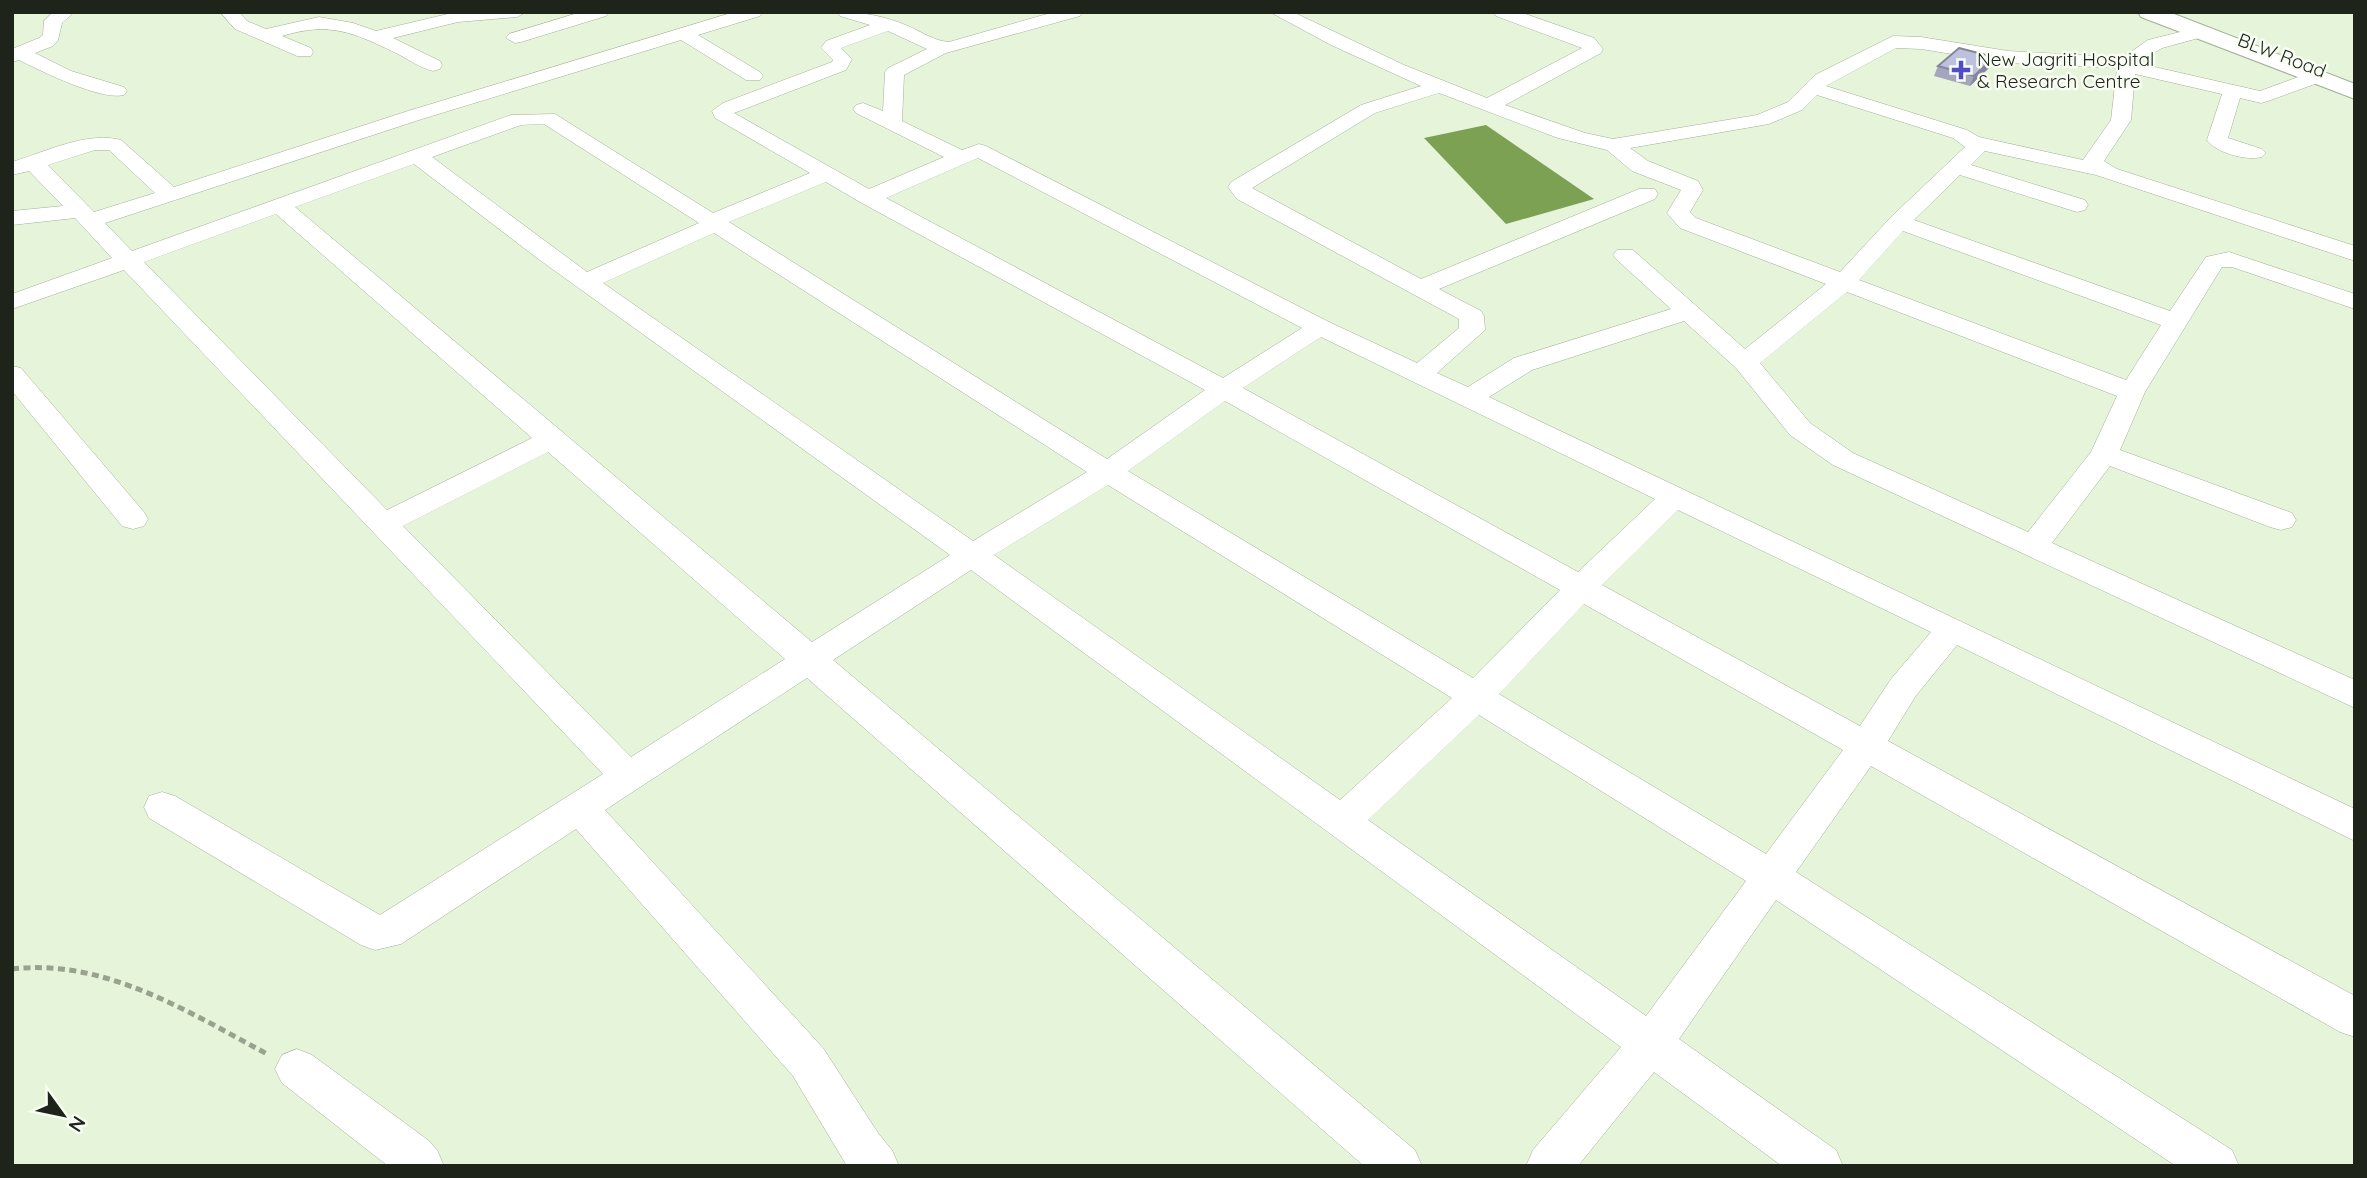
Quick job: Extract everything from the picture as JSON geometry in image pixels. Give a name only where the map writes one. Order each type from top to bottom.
[{"type":"main road","points":[[2149,12],[2240,44],[2355,92]]},
{"type":"main road","name":"BLW Road","points":[[2170,12],[2240,44],[2355,82]]},
{"type":"street","points":[[16,54],[46,42],[52,36],[53,21],[65,12]]},
{"type":"street","points":[[229,12],[242,25],[304,52]]},
{"type":"street","points":[[374,37],[458,17],[517,12]]},
{"type":"street","points":[[515,38],[600,12]]},
{"type":"street","points":[[12,218],[85,216],[170,194],[415,115],[754,12]]},
{"type":"street","points":[[846,12],[901,29],[926,44],[941,48],[950,48],[1074,12]]},
{"type":"street","points":[[1279,12],[1438,87],[1593,142],[1613,145],[1762,120],[1795,106],[1822,79],[1893,42],[1944,46],[2008,57],[2127,63],[2261,97],[2316,77]]},
{"type":"street","points":[[1488,106],[1594,49],[1587,42],[1502,12]]},
{"type":"street","points":[[265,35],[318,22],[374,37],[433,65]]},
{"type":"street","points":[[887,25],[833,45],[831,50],[843,59],[839,66],[722,111],[727,118],[826,174],[1224,389],[2355,1018]]},
{"type":"street","points":[[2100,170],[2093,161],[2121,120],[2127,63],[2155,44],[2200,32]]},
{"type":"street","points":[[684,34],[753,76]]},
{"type":"street","points":[[891,123],[895,72],[941,48]]},
{"type":"street","points":[[16,54],[64,75],[117,91]]},
{"type":"street","points":[[1420,374],[1472,330],[1472,316],[1245,194],[1239,187],[1367,109],[1438,87]]},
{"type":"street","points":[[1814,89],[1960,134],[1973,142],[2100,170],[2355,254]]},
{"type":"street","points":[[2229,90],[2232,93],[2217,141],[2253,160],[2261,129]]},
{"type":"street","points":[[863,109],[962,158]]},
{"type":"street","points":[[415,115],[421,155],[586,281],[972,555],[1820,1166]]},
{"type":"street","points":[[12,302],[518,119],[548,118],[1108,472],[1772,877],[2216,1166]]},
{"type":"street","points":[[1745,362],[1845,281],[1899,222],[1976,148],[1973,142]]},
{"type":"street","points":[[23,166],[94,144],[114,144],[170,194]]},
{"type":"street","points":[[1613,145],[1640,166],[1690,186],[1692,190],[1678,213],[1688,223],[2132,392]]},
{"type":"street","points":[[868,197],[979,150],[1320,327],[1952,629],[2355,826]]},
{"type":"street","points":[[23,166],[85,216],[628,777]]},
{"type":"street","points":[[1956,167],[2077,205]]},
{"type":"street","points":[[586,281],[826,174]]},
{"type":"street","points":[[1420,288],[1647,194]]},
{"type":"street","points":[[281,206],[1399,1166]]},
{"type":"street","points":[[1899,222],[2175,322]]},
{"type":"street","points":[[1625,256],[1745,362],[1800,429],[1819,445],[1843,459],[2355,695]]},
{"type":"street","points":[[2033,547],[2104,454],[2132,392],[2214,262],[2240,262],[2355,302]]},
{"type":"street","points":[[1469,398],[1523,364],[1688,312]]},
{"type":"street","points":[[162,807],[375,933],[387,932],[972,555],[1108,472],[1224,389],[1320,327]]},
{"type":"street","points":[[12,374],[133,519]]},
{"type":"street","points":[[383,524],[553,439]]},
{"type":"street","points":[[2104,454],[2281,520]]},
{"type":"street","points":[[1342,821],[1476,696],[1581,587],[1675,496]]},
{"type":"street","points":[[1549,1166],[1651,1043],[1866,746],[1903,688],[1952,629]]},
{"type":"street","points":[[581,809],[808,1062],[862,1149],[876,1166]]},
{"type":"street","points":[[298,1069],[412,1156],[421,1166]]},
{"type":"path","points":[[12,969],[43,965],[87,973],[158,997],[298,1069]]},
{"type":"shaded area","points":[[1486,125],[1594,199],[1506,224],[1424,138]]},
{"type":"building","points":[[1959,48],[1994,57],[1974,76],[1938,66]]},
{"type":"place","name":"New Jagriti Hospital & Research Centre","points":[[1961,70]]}]
